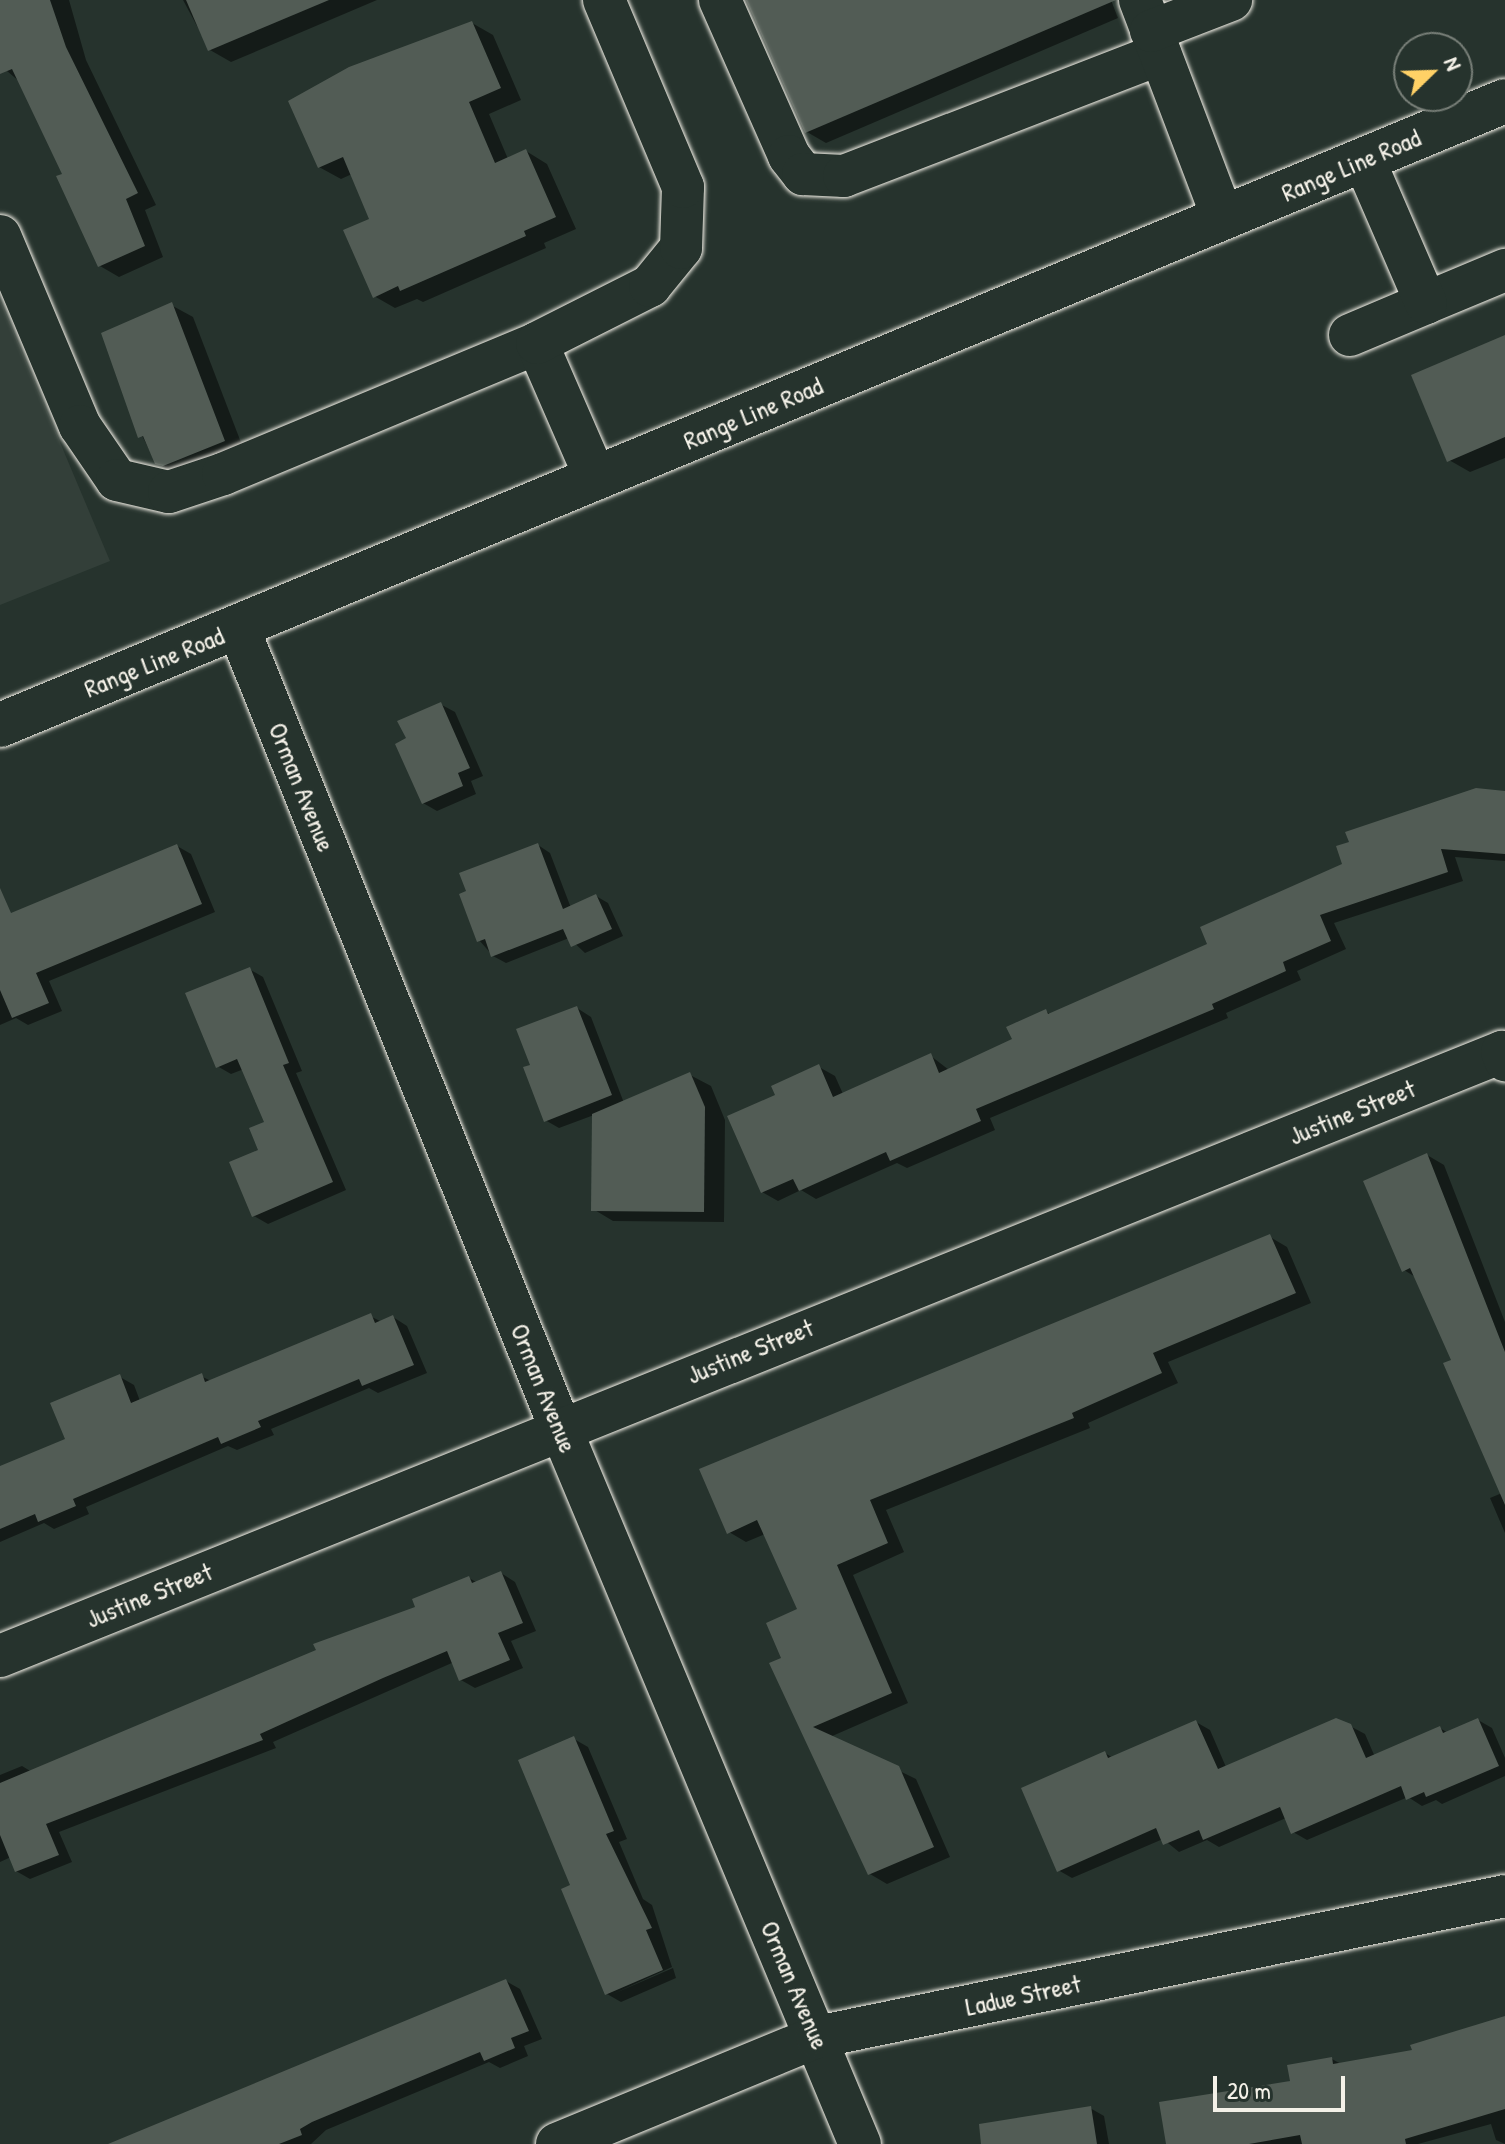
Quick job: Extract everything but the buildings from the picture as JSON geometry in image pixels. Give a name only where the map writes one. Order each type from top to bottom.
[{"type":"main road","name":"Range Line Road","points":[[0,725],[1505,101]]},
{"type":"street","points":[[0,236],[87,437],[117,480],[169,492],[223,474],[537,343],[650,286],[681,248],[683,187],[604,0]]},
{"type":"street","points":[[720,0],[789,156],[803,174],[844,176],[1150,28],[1231,0]]},
{"type":"street","points":[[1150,28],[1223,218]]},
{"type":"street","points":[[1364,160],[1426,303]]},
{"type":"street","points":[[1350,335],[1505,270]]},
{"type":"street","points":[[537,343],[596,479]]},
{"type":"street","name":"Orman Avenue","points":[[238,627],[560,1427],[860,2144]]},
{"type":"street","name":"Justine Street","points":[[0,1656],[560,1427],[1503,1056]]},
{"type":"street","name":"Ladue Street","points":[[557,2144],[817,2037],[1505,1896]]},
{"type":"shaded area","points":[[0,300],[110,561],[0,605]]}]
